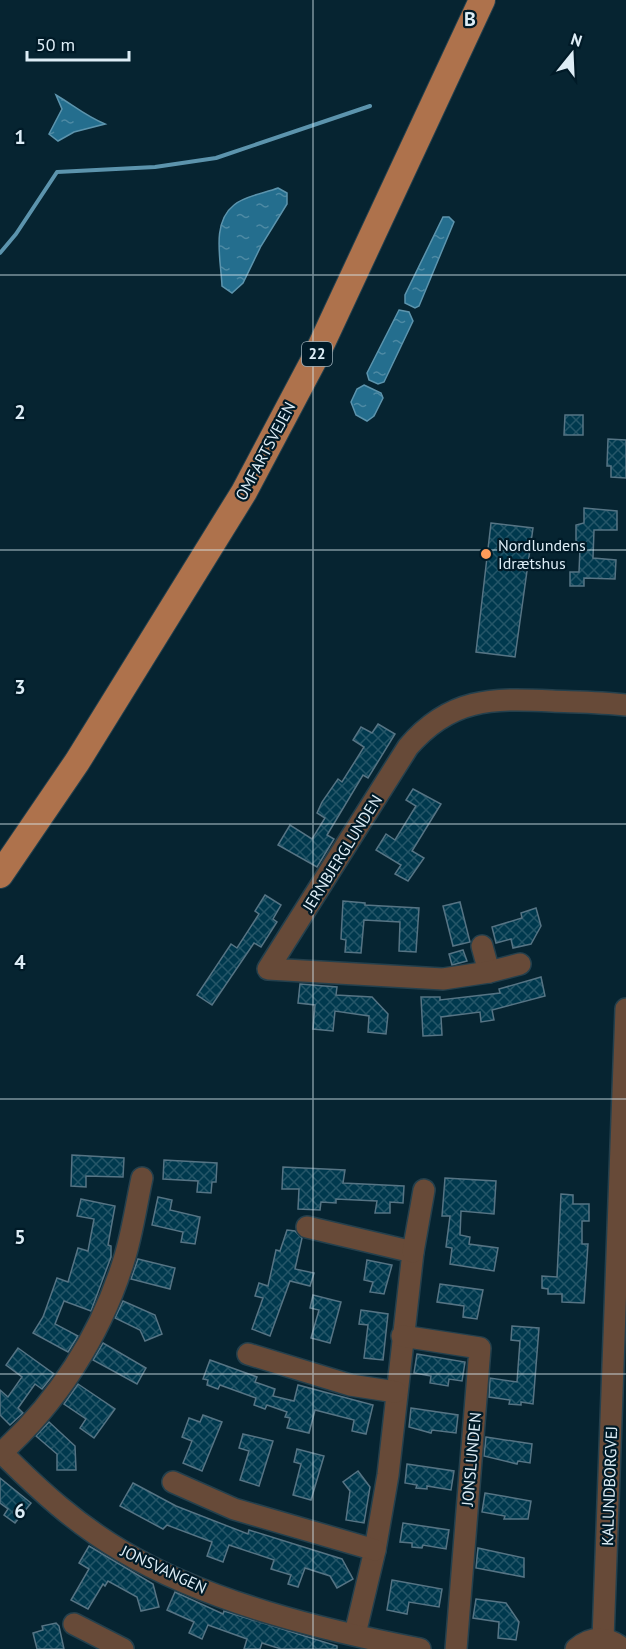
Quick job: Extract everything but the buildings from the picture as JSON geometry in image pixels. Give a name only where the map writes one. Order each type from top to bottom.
[{"type":"main road","name":"OMFARTSVEJEN","points":[[0,875],[77,762],[244,492],[316,356],[482,0]]},
{"type":"street","name":"JERNBJERGLUNDEN","points":[[520,964],[489,972],[443,979],[268,969],[408,747],[423,730],[442,715],[479,701],[511,699],[626,705]]},
{"type":"street","points":[[482,946],[489,972]]},
{"type":"street","name":"KALUNDBORGVEJ","points":[[603,1639],[626,1009]]},
{"type":"street","points":[[1,1453],[44,1408],[75,1368],[103,1316],[123,1262],[142,1178]]},
{"type":"street","points":[[355,1634],[375,1550],[388,1475],[402,1335],[424,1190]]},
{"type":"street","points":[[307,1227],[413,1252]]},
{"type":"street","name":"JONSLUNDEN","points":[[402,1335],[480,1348],[456,1649]]},
{"type":"street","points":[[248,1353],[350,1385],[396,1392]]},
{"type":"street","name":"JONSVANGEN","points":[[1,1453],[55,1503],[122,1551],[175,1577],[232,1599],[389,1646],[420,1649]]},
{"type":"street","points":[[173,1482],[234,1509],[375,1550]]},
{"type":"street","points":[[74,1624],[123,1649]]},
{"type":"street","points":[[576,1649],[593,1640],[603,1639],[623,1649]]},
{"type":"water","points":[[56,95],[105,124],[74,132],[58,141],[49,134],[62,109]]},
{"type":"water","points":[[278,188],[287,193],[287,204],[261,246],[243,283],[232,293],[222,286],[219,242],[222,222],[238,202]]},
{"type":"water","points":[[443,217],[449,217],[454,222],[419,306],[415,308],[405,303],[405,295]]},
{"type":"water","points":[[399,310],[409,312],[413,321],[384,382],[378,384],[369,380],[367,373]]},
{"type":"water","points":[[364,385],[381,393],[383,398],[374,416],[367,421],[356,415],[351,402],[357,389]]},
{"type":"waterway","points":[[0,253],[16,234],[57,172],[155,167],[216,158],[370,106]]},
{"type":"place","name":"Nordlundens Idrætshus","points":[[486,554]]}]
